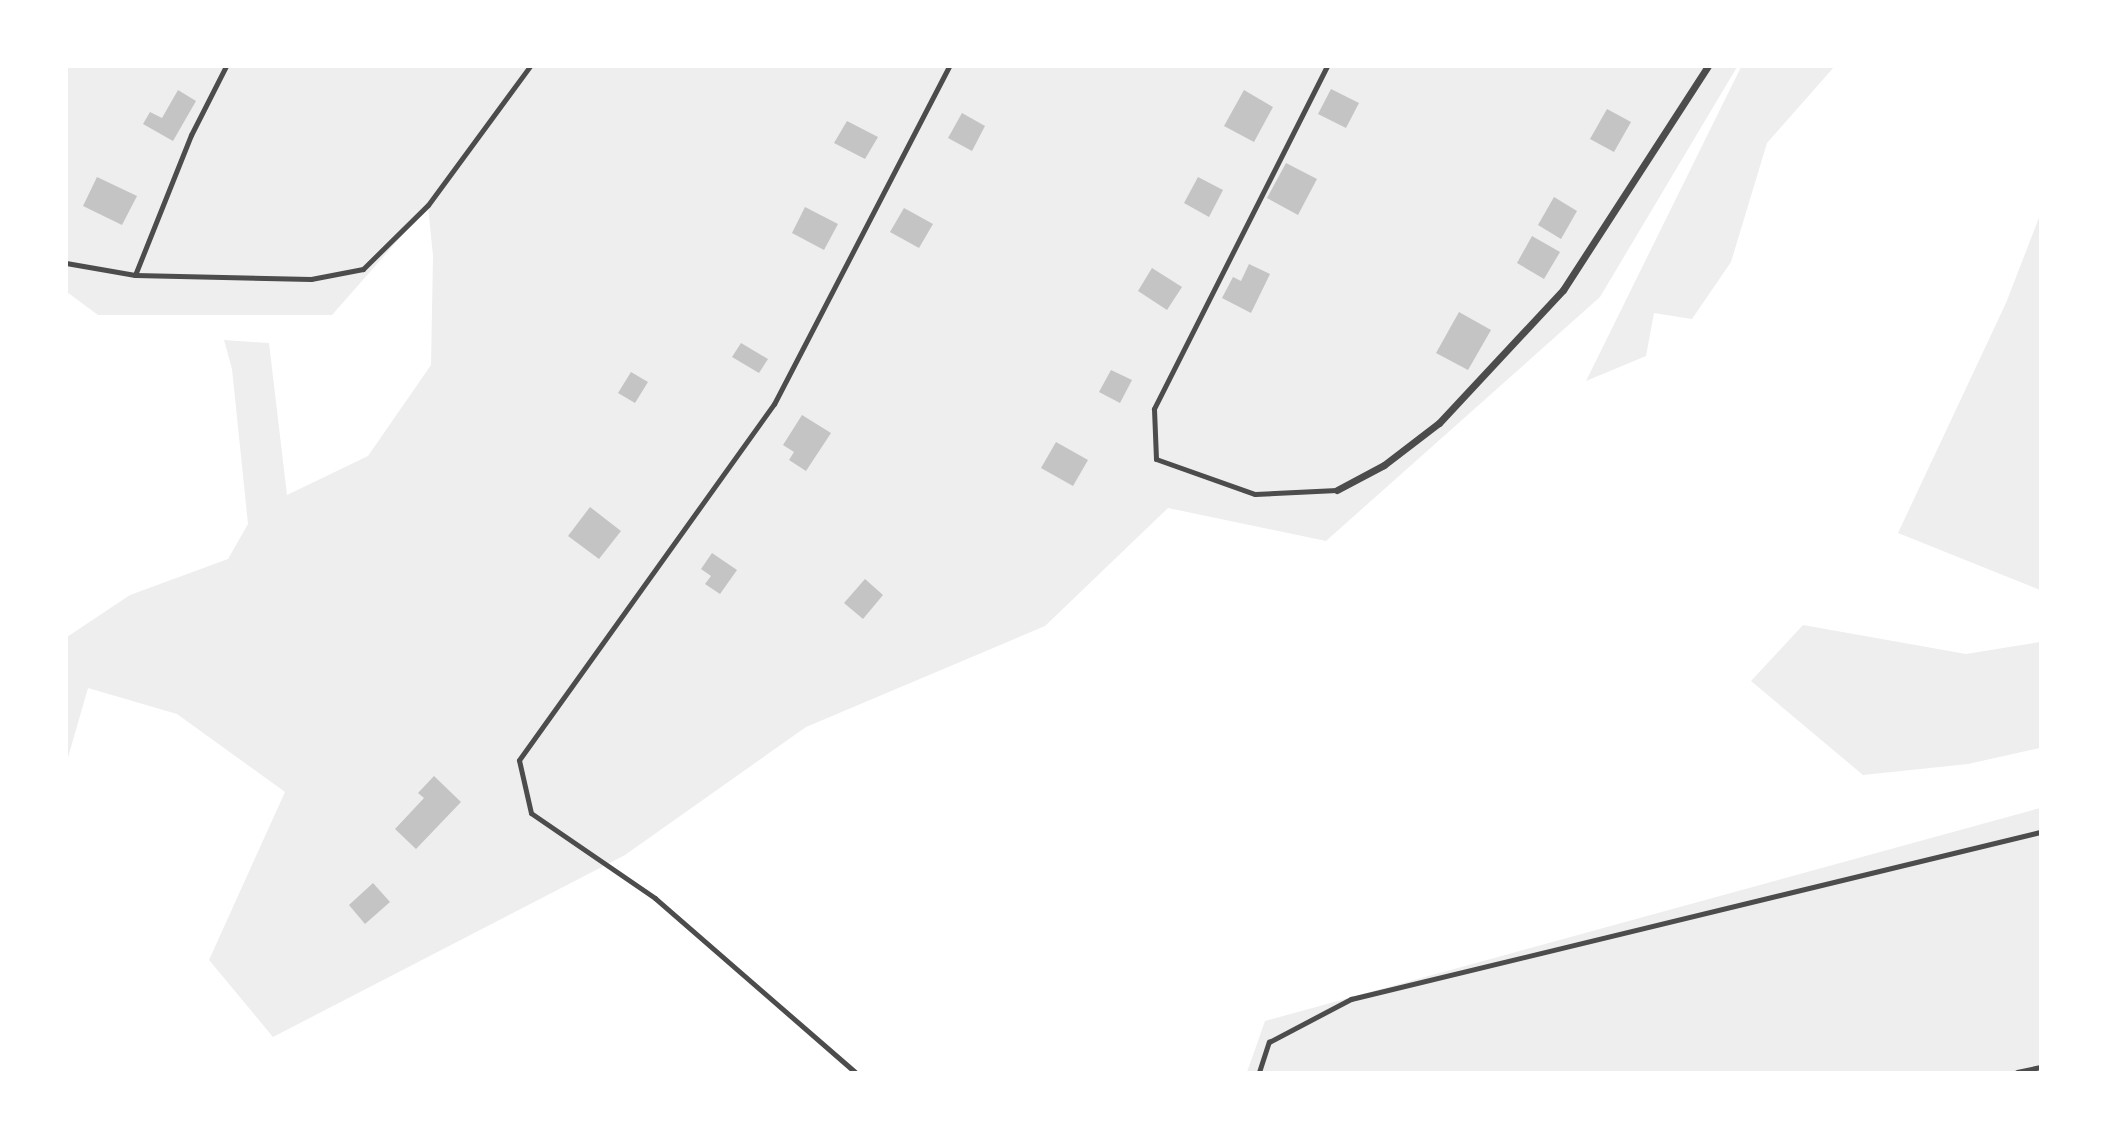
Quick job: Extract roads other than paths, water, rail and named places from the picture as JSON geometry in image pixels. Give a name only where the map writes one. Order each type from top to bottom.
[{"type":"street","points":[[1337,490],[1384,465],[1439,423],[1563,290],[1708,66]]},
{"type":"lane","points":[[135,275],[191,135],[226,66]]},
{"type":"lane","points":[[66,262],[135,275],[311,279],[363,269],[428,205],[530,66]]},
{"type":"lane","points":[[855,1073],[655,898],[531,813],[519,760],[774,404],[949,66]]},
{"type":"lane","points":[[1327,66],[1154,409],[1156,459],[1255,494],[1337,490]]},
{"type":"lane","points":[[1259,1073],[1269,1042],[1351,999],[2040,832]]},
{"type":"lane","points":[[2017,1073],[2040,1067]]}]
